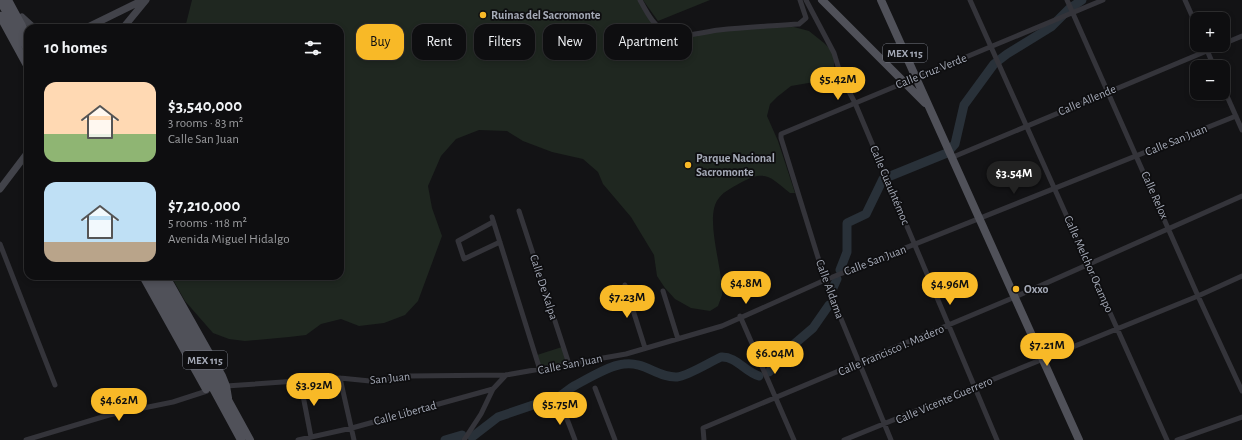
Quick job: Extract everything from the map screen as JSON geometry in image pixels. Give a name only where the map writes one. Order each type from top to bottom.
[{"type":"main road","points":[[8,0],[24,25]]},
{"type":"main road","points":[[13,0],[25,24]]},
{"type":"main road","points":[[94,24],[143,0]]},
{"type":"main road","points":[[126,24],[146,0]]},
{"type":"main road","name":"MEX 115","points":[[822,0],[928,106]]},
{"type":"main road","name":"MEX 115","points":[[881,0],[1079,440]]},
{"type":"main road","points":[[0,1],[24,26]]},
{"type":"main road","points":[[0,16],[24,60]]},
{"type":"main road","points":[[0,189],[24,157]]},
{"type":"main road","points":[[146,280],[207,391],[225,404]]},
{"type":"main road","points":[[162,280],[226,386],[225,404]]},
{"type":"main road","name":"MEX 115","points":[[162,280],[225,404],[241,440]]},
{"type":"main road","name":"MEX 115","points":[[225,404],[250,440]]},
{"type":"street","points":[[640,0],[654,22],[662,29],[670,34],[685,36],[719,30],[799,24],[806,18],[800,0]]},
{"type":"street","name":"Calle Cuauhtémoc","points":[[806,0],[834,53],[841,76],[855,103],[888,179],[997,440]]},
{"type":"street","name":"Calle Melchor Ocampo","points":[[970,0],[1167,440]]},
{"type":"street","name":"Calle Cruz Verde","points":[[781,134],[1067,15],[1072,10],[1103,0]]},
{"type":"street","points":[[1185,0],[1190,12]]},
{"type":"street","name":"Calle Relox","points":[[1068,1],[1198,296],[1242,391]]},
{"type":"street","name":"Calle Allende","points":[[1230,41],[1242,36]]},
{"type":"street","name":"Calle Allende","points":[[950,152],[1026,125],[1205,52]]},
{"type":"street","points":[[1229,100],[1242,130]]},
{"type":"street","name":"Calle San Juan","points":[[506,376],[626,354],[722,326],[740,316],[825,280],[1236,116]]},
{"type":"street","name":"Calle Aldama","points":[[781,134],[825,280],[858,364],[891,440]]},
{"type":"street","name":"Calle Francisco I. Madero","points":[[704,440],[703,428],[858,364],[1242,196]]},
{"type":"street","name":"Calle De Xalpa","points":[[519,211],[569,364]]},
{"type":"street","points":[[500,242],[464,259],[458,241],[493,220],[500,242],[540,370]]},
{"type":"street","points":[[0,244],[55,385]]},
{"type":"street","name":"Calle Vicente Guerrero","points":[[844,440],[974,386],[1118,329],[1242,276]]},
{"type":"street","points":[[625,285],[645,348]]},
{"type":"street","points":[[663,291],[678,339]]},
{"type":"street","points":[[740,316],[794,440]]},
{"type":"street","name":"San Juan","points":[[226,386],[340,378],[370,381],[410,376],[506,376]]},
{"type":"street","name":"Calle Libertad","points":[[298,440],[352,428],[493,389],[506,376]]},
{"type":"street","points":[[340,378],[354,440]]},
{"type":"street","points":[[300,380],[311,437]]},
{"type":"street","points":[[595,388],[615,440]]},
{"type":"street","points":[[464,440],[481,414],[493,389]]},
{"type":"street","points":[[26,440],[109,415],[173,402],[207,391]]},
{"type":"street","points":[[562,406],[575,440]]},
{"type":"street","points":[[1177,440],[1242,417]]},
{"type":"shaded area","name":"Parque Nacional Sacromonte","points":[[192,0],[640,0],[658,24],[604,24],[604,60],[692,60],[692,33],[734,28],[794,27],[809,31],[832,51],[834,55],[834,73],[820,81],[791,86],[770,104],[767,116],[778,141],[795,193],[790,193],[768,177],[757,176],[742,182],[721,195],[719,198],[715,206],[713,230],[722,285],[722,295],[718,306],[710,311],[691,308],[675,299],[665,288],[657,276],[654,255],[631,217],[603,184],[598,172],[583,159],[552,152],[523,141],[507,131],[479,130],[456,139],[441,156],[428,186],[432,208],[442,236],[418,301],[405,315],[384,323],[359,326],[341,319],[321,324],[306,335],[289,337],[245,341],[229,339],[213,333],[185,301],[173,280],[344,280],[344,24],[186,24]]},
{"type":"shaded area","points":[[643,0],[710,0],[658,21]]},
{"type":"shaded area","points":[[562,347],[568,362],[541,367],[537,355]]},
{"type":"waterway","points":[[840,270],[847,252],[847,223],[866,214],[883,179],[947,153],[955,144],[964,105],[994,64],[1007,54],[1051,27],[1069,9],[1082,0]]},
{"type":"waterway","points":[[833,288],[837,279]]},
{"type":"waterway","points":[[769,372],[792,346],[813,328],[829,305]]},
{"type":"waterway","points":[[472,437],[498,417],[555,399],[592,376],[618,365],[638,365],[670,377],[677,377],[693,372],[721,357],[726,357],[759,376]]},
{"type":"waterway","points":[[445,440],[462,435]]},
{"type":"place","name":"Ruinas del Sacromonte","points":[[483,15]]},
{"type":"place","name":"Parque Nacional Sacromonte","points":[[688,165]]},
{"type":"place","name":"Oxxo","points":[[1016,289]]}]
